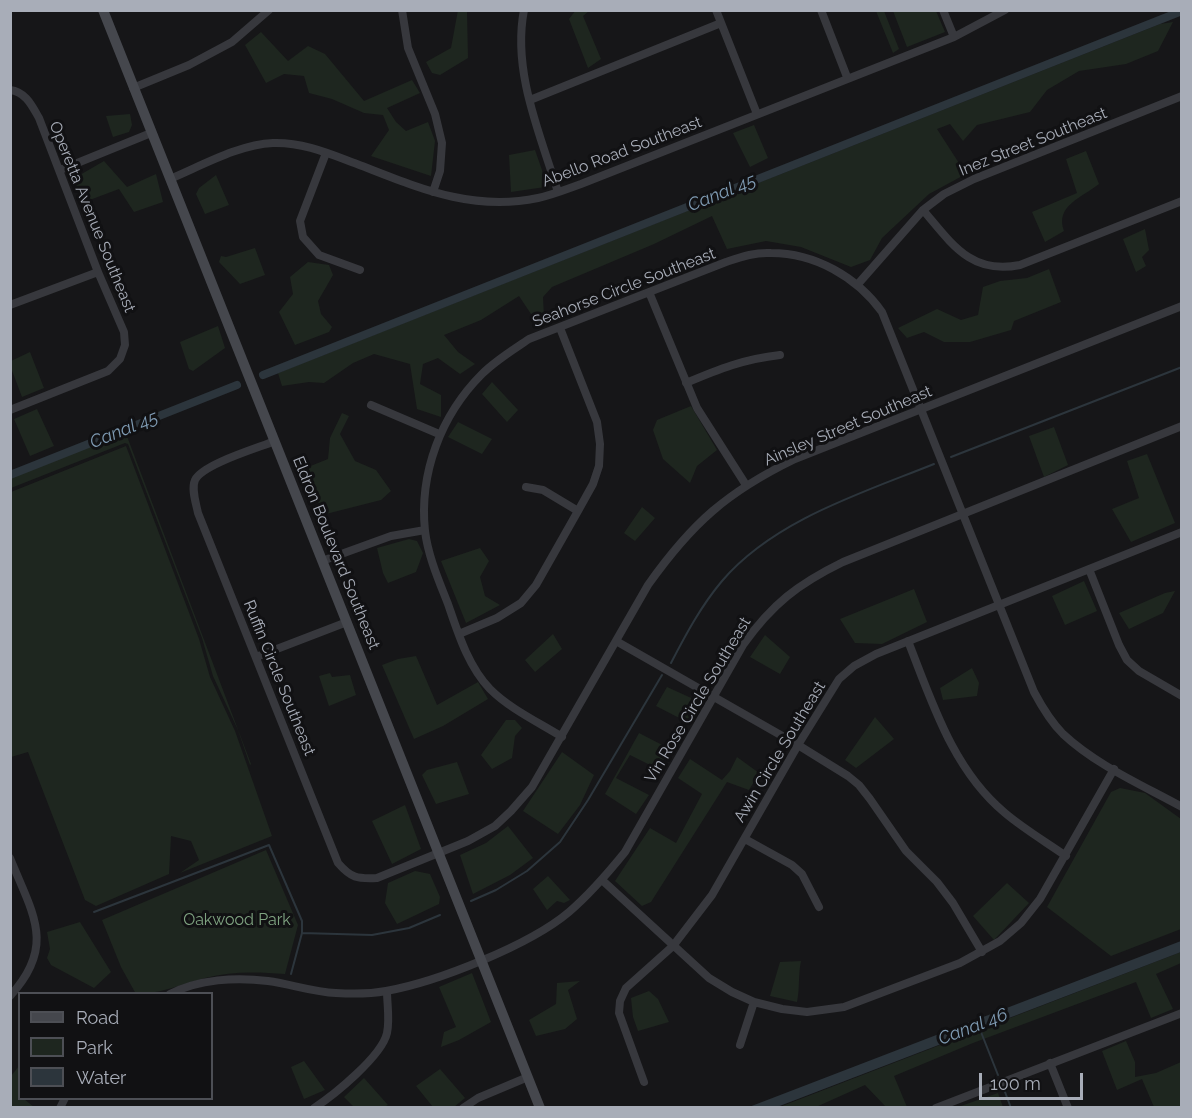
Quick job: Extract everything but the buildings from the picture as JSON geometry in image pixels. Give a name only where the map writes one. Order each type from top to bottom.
[{"type":"street","name":"Eldron Boulevard Southeast","points":[[103,10],[540,1107]]},
{"type":"street","points":[[134,88],[189,65],[232,42],[269,10]]},
{"type":"street","points":[[402,10],[408,48],[435,114],[442,143],[440,171],[433,192]]},
{"type":"street","points":[[524,10],[520,30],[523,71],[558,192]]},
{"type":"street","points":[[716,10],[757,114]]},
{"type":"street","points":[[821,10],[847,78]]},
{"type":"street","points":[[943,10],[954,37]]},
{"type":"street","name":"Abello Road Southeast","points":[[170,179],[249,147],[272,143],[298,144],[433,192],[465,201],[500,202],[538,198],[954,37],[1005,10]]},
{"type":"street","points":[[530,100],[721,23]]},
{"type":"street","name":"Operetta Avenue Southeast","points":[[10,410],[108,371],[120,358],[125,345],[124,332],[98,272],[60,170],[30,102],[15,91]]},
{"type":"street","name":"Inez Street Southeast","points":[[858,284],[923,210],[945,194],[974,178],[1182,96]]},
{"type":"street","points":[[60,170],[152,133]]},
{"type":"street","points":[[326,153],[300,221],[303,237],[319,255],[360,270]]},
{"type":"street","points":[[923,210],[956,249],[971,260],[988,267],[1005,268],[1020,265],[1182,201]]},
{"type":"street","name":"Seahorse Circle Southeast","points":[[562,737],[513,708],[490,689],[476,671],[459,634],[431,559],[425,530],[427,479],[439,434],[466,391],[483,373],[529,339],[748,255],[772,252],[807,258],[829,267],[858,284],[872,298],[882,312],[999,605]]},
{"type":"street","points":[[10,305],[98,272]]},
{"type":"street","points":[[649,292],[696,408],[746,485]]},
{"type":"street","name":"Ainsley Street Southeast","points":[[439,853],[495,826],[532,787],[648,585],[669,555],[697,524],[746,485],[795,459],[1182,306]]},
{"type":"street","points":[[459,634],[497,618],[521,603],[536,585],[578,511],[592,484],[598,466],[600,444],[597,422],[560,328]]},
{"type":"street","points":[[686,383],[752,358],[780,355]]},
{"type":"street","points":[[371,405],[439,434]]},
{"type":"street","name":"Vin Rose Circle Southeast","points":[[177,992],[212,982],[239,979],[269,981],[334,993],[387,991],[427,981],[526,940],[567,913],[602,880],[625,852],[738,653],[760,621],[785,597],[812,577],[843,562],[1181,428]]},
{"type":"street","name":"Ruffin Circle Southeast","points":[[275,441],[212,466],[201,473],[195,481],[194,495],[198,513],[338,863],[348,875],[361,879],[376,878],[439,853]]},
{"type":"street","points":[[526,487],[543,490],[578,511]]},
{"type":"street","points":[[322,561],[391,536],[425,530]]},
{"type":"street","name":"Awin Circle Southeast","points":[[644,1082],[619,1013],[620,1001],[626,988],[673,946],[712,895],[798,745],[839,679],[854,666],[876,654],[1182,532]]},
{"type":"street","points":[[1089,569],[1127,660],[1139,671],[1182,696]]},
{"type":"street","points":[[999,605],[1034,692],[1045,712],[1062,733],[1082,750],[1182,807]]},
{"type":"street","points":[[256,657],[347,621]]},
{"type":"street","points":[[616,641],[798,745],[859,785],[906,851],[937,882],[953,903],[982,952]]},
{"type":"street","points":[[908,641],[944,729],[956,753],[981,789],[1005,813],[1066,856]]},
{"type":"street","points":[[602,880],[709,978],[732,993],[754,1002],[782,1009],[807,1012],[844,1007],[960,963],[1000,941],[1021,923],[1040,899],[1066,856],[1114,769]]},
{"type":"street","points":[[745,839],[792,864],[802,874],[819,907]]},
{"type":"street","points":[[10,858],[37,924],[38,942],[36,957],[30,971],[10,996]]},
{"type":"street","points":[[314,1107],[374,1056],[383,1045],[388,1023],[387,991]]},
{"type":"street","points":[[740,1045],[754,1002]]},
{"type":"street","points":[[936,1107],[949,1105],[1182,1013]]},
{"type":"street","points":[[1050,1064],[1068,1107]]},
{"type":"street","points":[[463,1107],[478,1098],[528,1077]]},
{"type":"green space","points":[[458,10],[467,11],[468,58],[440,75],[432,73],[426,62],[451,48]]},
{"type":"green space","points":[[576,10],[589,11],[583,16],[601,59],[588,68],[569,19]]},
{"type":"green space","points":[[876,11],[884,11],[899,49],[893,53]]},
{"type":"green space","points":[[893,11],[936,11],[945,32],[907,47]]},
{"type":"green space","points":[[1173,22],[1158,51],[1126,64],[1079,71],[1047,90],[1030,112],[977,125],[963,141],[950,124],[937,129],[966,174],[929,194],[882,238],[870,260],[851,267],[801,247],[766,241],[727,249],[712,216],[654,244],[552,287],[543,297],[544,317],[535,320],[519,296],[481,320],[444,335],[458,352],[475,364],[460,374],[438,358],[423,364],[420,384],[441,395],[441,417],[417,409],[410,364],[374,354],[353,363],[324,383],[309,382],[282,386],[278,373],[1160,24]]},
{"type":"green space","points":[[261,32],[288,61],[308,46],[325,54],[364,101],[412,80],[420,93],[387,108],[396,122],[406,131],[428,122],[435,141],[431,176],[371,156],[389,130],[383,115],[364,113],[332,99],[309,93],[304,76],[284,74],[266,83],[245,45]]},
{"type":"green space","points":[[130,114],[132,125],[129,132],[113,137],[106,116]]},
{"type":"green space","points":[[754,125],[768,158],[750,167],[733,133]]},
{"type":"green space","points":[[535,150],[545,187],[511,192],[509,155]]},
{"type":"green space","points":[[1086,151],[1099,184],[1071,203],[1063,215],[1064,231],[1045,242],[1032,212],[1077,193],[1066,159]]},
{"type":"green space","points":[[104,161],[127,187],[156,174],[163,202],[134,212],[119,189],[87,201],[80,197],[73,179]]},
{"type":"green space","points":[[216,175],[229,205],[205,214],[196,194],[199,188]]},
{"type":"green space","points":[[1145,229],[1149,250],[1142,257],[1146,266],[1136,272],[1123,239]]},
{"type":"green space","points":[[255,248],[265,275],[240,284],[219,262],[221,256],[226,257]]},
{"type":"green space","points":[[308,262],[329,265],[333,275],[318,301],[321,314],[332,327],[329,332],[295,345],[279,312],[293,294],[290,277]]},
{"type":"green space","points":[[1049,269],[1061,302],[1014,321],[1011,330],[970,342],[944,342],[924,332],[907,338],[898,328],[937,309],[961,320],[978,315],[983,287],[1000,281],[1027,278]]},
{"type":"green space","points":[[218,326],[225,348],[193,371],[189,369],[180,342]]},
{"type":"green space","points":[[30,352],[44,388],[22,397],[11,368],[11,361]]},
{"type":"green space","points":[[492,382],[518,410],[507,422],[482,394]]},
{"type":"green space","points":[[691,406],[717,450],[697,466],[690,483],[663,459],[653,430],[657,420]]},
{"type":"green space","points":[[37,409],[54,446],[30,456],[14,419]]},
{"type":"green space","points":[[342,413],[349,416],[340,434],[355,461],[376,470],[391,491],[381,500],[322,515],[308,467],[328,459],[330,438]]},
{"type":"green space","points":[[458,422],[492,439],[482,454],[448,437]]},
{"type":"green space","points":[[1054,427],[1068,465],[1044,477],[1029,436]]},
{"type":"green space","points":[[125,431],[251,764],[250,765],[238,730],[213,676],[202,638],[128,444],[125,443],[11,488],[11,474]]},
{"type":"green space","points":[[126,446],[199,639],[210,677],[235,731],[272,836],[180,873],[199,860],[191,841],[171,836],[169,874],[96,906],[85,900],[28,752],[11,757],[11,492]]},
{"type":"green space","points":[[1147,454],[1175,523],[1131,542],[1112,509],[1139,498],[1127,461]]},
{"type":"green space","points":[[642,507],[655,518],[635,541],[624,533]]},
{"type":"green space","points":[[409,539],[417,541],[423,553],[416,572],[388,583],[377,548]]},
{"type":"green space","points":[[480,548],[489,561],[480,577],[485,596],[500,605],[466,623],[441,561]]},
{"type":"green space","points":[[1084,581],[1097,611],[1065,625],[1052,596]]},
{"type":"green space","points":[[914,589],[927,622],[882,644],[855,643],[840,619]]},
{"type":"green space","points":[[1175,591],[1163,613],[1129,629],[1119,613],[1165,593]]},
{"type":"green space","points":[[553,634],[562,649],[535,672],[525,660]]},
{"type":"green space","points":[[765,635],[790,657],[780,674],[750,657]]},
{"type":"green space","points":[[416,656],[437,705],[478,682],[488,699],[443,726],[414,739],[382,665]]},
{"type":"green space","points":[[972,668],[979,683],[977,696],[943,700],[940,688]]},
{"type":"green space","points":[[330,673],[332,677],[350,675],[356,695],[329,706],[319,676]]},
{"type":"green space","points":[[667,687],[700,702],[689,723],[656,706]]},
{"type":"green space","points":[[875,717],[894,739],[856,768],[845,760]]},
{"type":"green space","points":[[506,720],[515,720],[522,728],[515,736],[512,758],[492,769],[481,755]]},
{"type":"green space","points":[[639,733],[670,749],[658,769],[630,755],[616,778],[649,795],[636,814],[605,794]]},
{"type":"green space","points":[[562,752],[594,775],[580,805],[558,834],[523,811]]},
{"type":"green space","points":[[737,757],[759,773],[749,790],[727,782],[651,902],[642,906],[615,881],[650,828],[676,843],[702,794],[678,778],[690,759],[722,780]]},
{"type":"green space","points":[[457,762],[469,794],[436,804],[422,775],[427,770]]},
{"type":"green space","points":[[1120,788],[1145,793],[1181,819],[1181,929],[1111,956],[1047,907],[1111,792]]},
{"type":"green space","points":[[405,805],[421,849],[392,864],[372,821]]},
{"type":"green space","points":[[508,826],[533,858],[510,875],[473,894],[460,855],[486,843]]},
{"type":"green space","name":"Oakwood Park","points":[[266,850],[298,925],[285,974],[225,974],[163,990],[135,992],[121,967],[102,920]]},
{"type":"green space","points":[[415,871],[430,874],[440,897],[439,904],[397,924],[385,903],[388,883]]},
{"type":"green space","points":[[548,876],[570,900],[564,903],[557,901],[547,910],[533,889]]},
{"type":"green space","points":[[1007,883],[1029,903],[994,940],[973,916]]},
{"type":"green space","points":[[80,922],[111,972],[94,988],[51,965],[47,958],[50,949],[47,932]]},
{"type":"green space","points":[[1181,952],[1181,963],[1156,974],[1173,1009],[1151,1018],[1136,982],[973,1043],[894,1076],[907,1107],[886,1107],[865,1085],[816,1107],[777,1108]]},
{"type":"green space","points":[[801,961],[797,1002],[770,996],[780,962]]},
{"type":"green space","points":[[472,973],[491,1022],[441,1047],[444,1032],[456,1027],[439,987]]},
{"type":"green space","points":[[580,981],[568,990],[577,1019],[565,1029],[536,1036],[529,1020],[556,1004],[557,983]]},
{"type":"green space","points":[[649,991],[658,999],[669,1022],[638,1031],[633,1017],[631,998]]},
{"type":"green space","points":[[1126,1041],[1135,1062],[1135,1077],[1156,1073],[1181,1062],[1181,1107],[1154,1107],[1142,1079],[1117,1090],[1102,1051]]},
{"type":"green space","points":[[304,1061],[325,1090],[304,1099],[291,1067]]},
{"type":"green space","points":[[18,1067],[18,1100],[25,1100],[34,1107],[11,1107],[11,1076]]},
{"type":"green space","points":[[440,1069],[465,1098],[454,1107],[433,1107],[416,1086]]},
{"type":"green space","points":[[364,1078],[388,1105],[354,1107],[344,1097]]},
{"type":"green space","points":[[998,1093],[1003,1107],[958,1107]]},
{"type":"water","name":"Canal 46","points":[[1181,941],[1181,952],[777,1107],[749,1107]]},
{"type":"waterway","name":"Canal 45","points":[[263,375],[1182,11]]},
{"type":"waterway","points":[[951,457],[1182,367]]},
{"type":"waterway","name":"Canal 45","points":[[10,475],[237,385]]},
{"type":"waterway","points":[[671,663],[694,620],[714,591],[743,560],[767,541],[820,510],[934,464]]},
{"type":"waterway","points":[[471,901],[496,890],[527,871],[560,842],[588,800],[662,675]]},
{"type":"waterway","points":[[94,912],[269,845],[302,921],[302,933],[291,974]]},
{"type":"waterway","points":[[302,933],[372,935],[409,928],[440,915]]},
{"type":"waterway","name":"Canal 46","points":[[979,1027],[998,1075]]},
{"type":"waterway","points":[[1005,1092],[1011,1108]]}]
